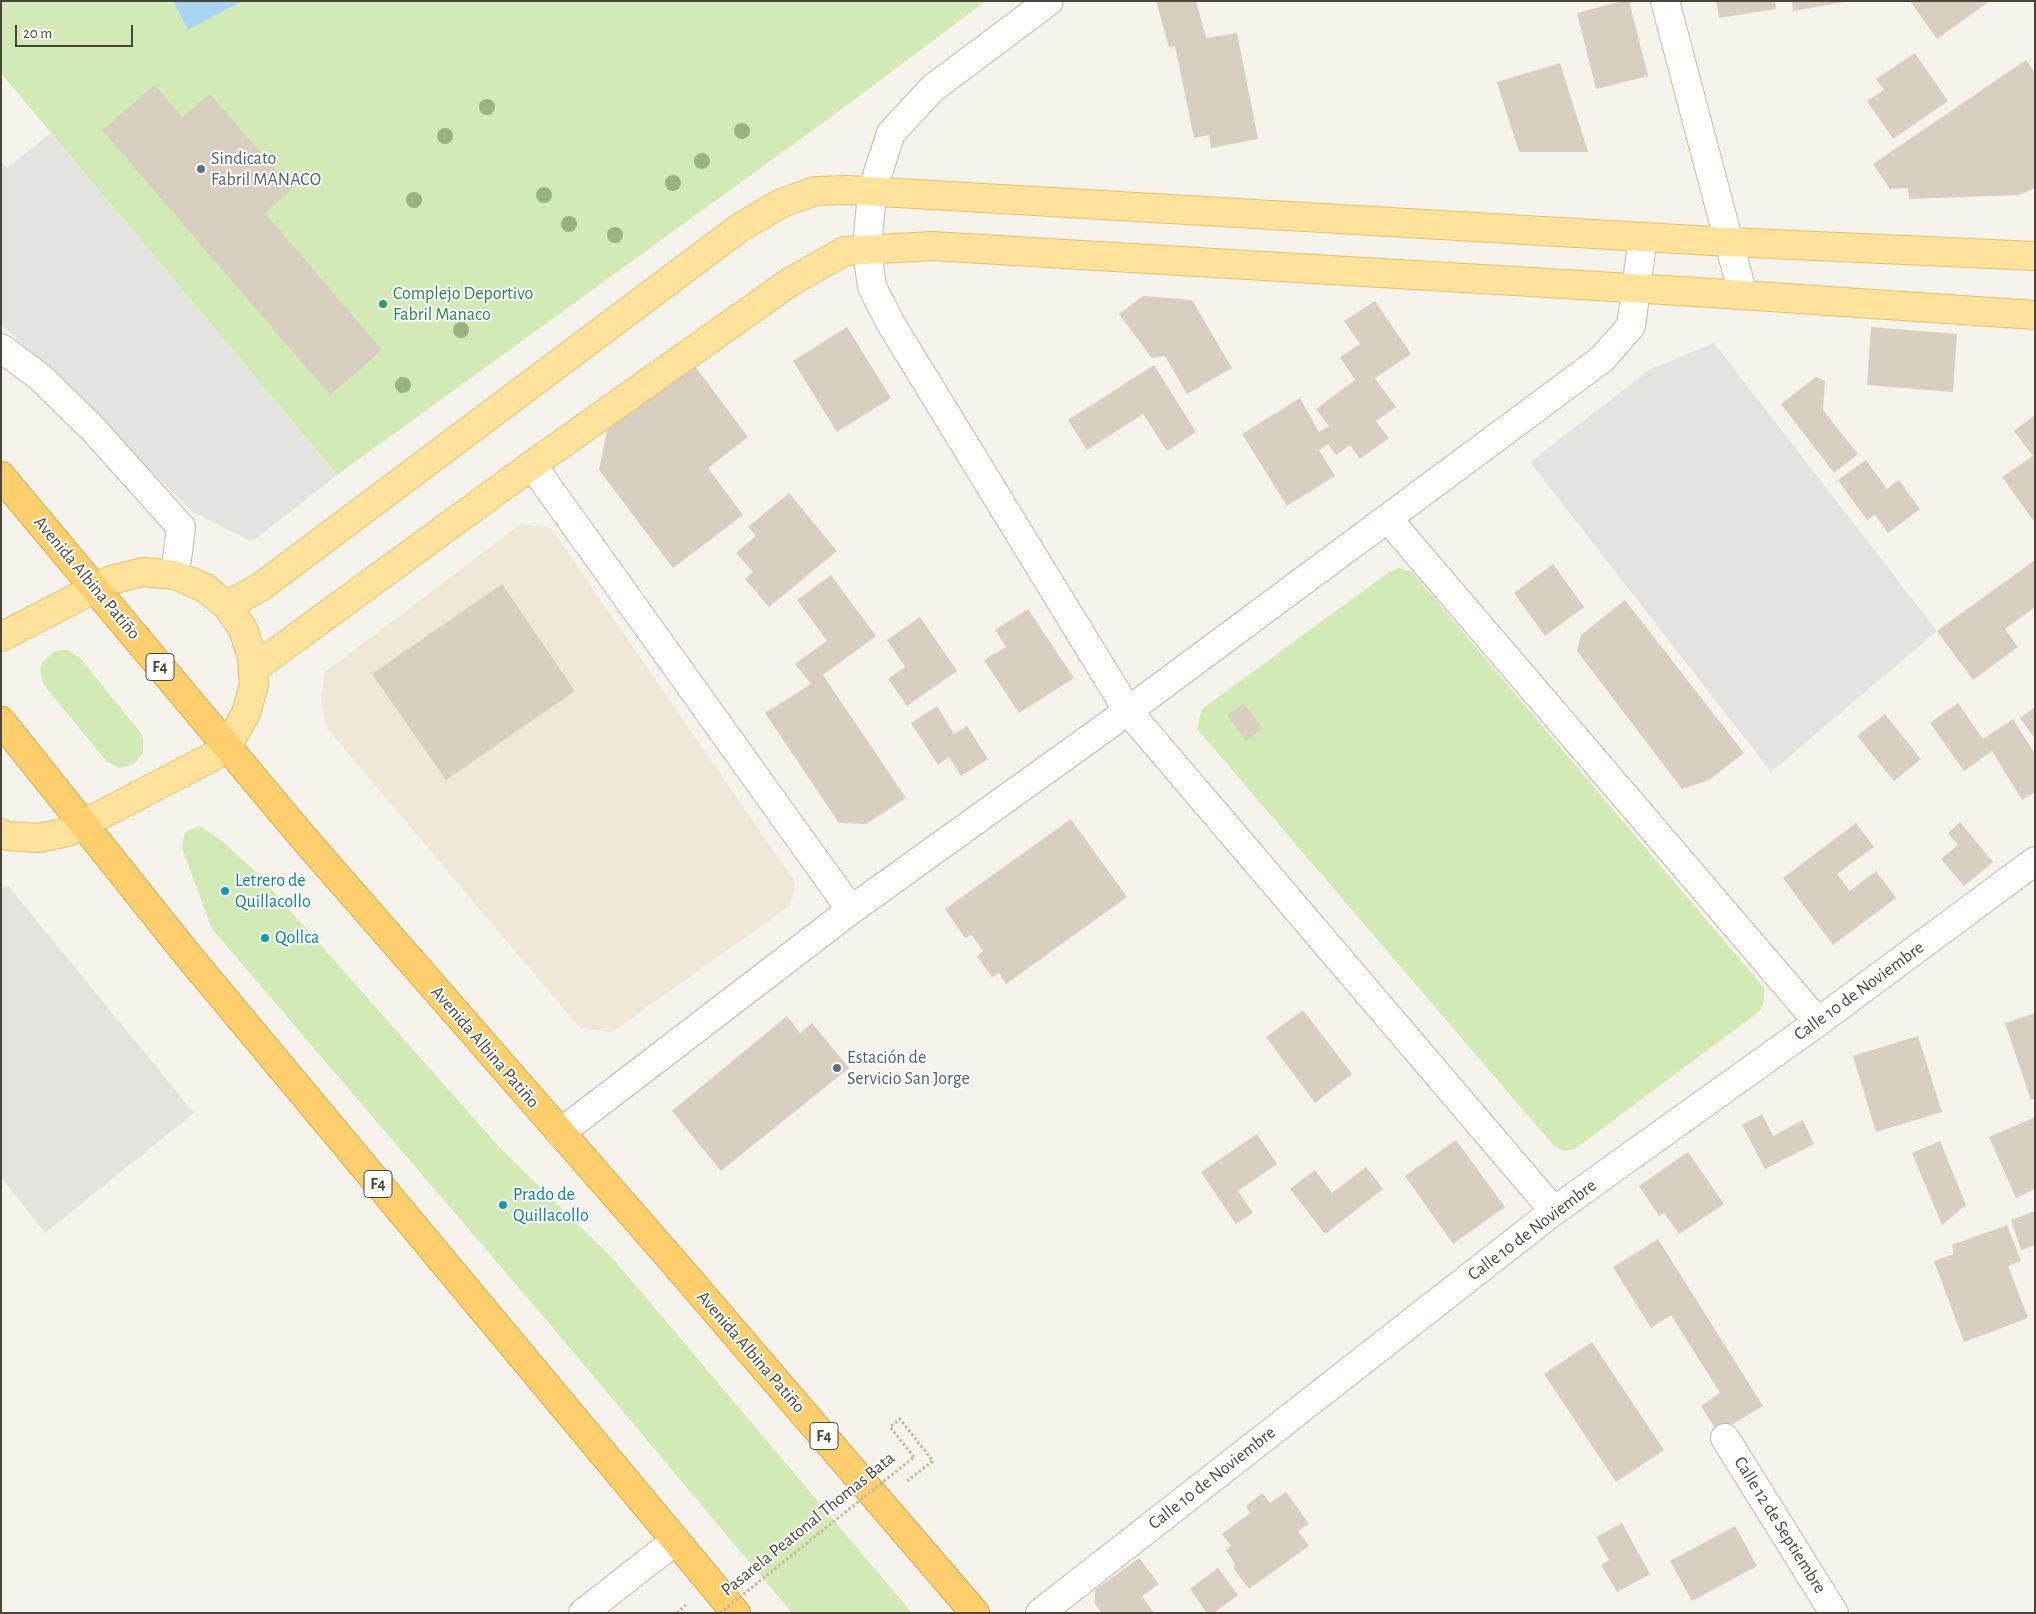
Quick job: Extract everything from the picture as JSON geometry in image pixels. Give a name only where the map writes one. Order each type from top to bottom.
[{"type":"highway","name":"Avenida Albina Patiño","points":[[1,476],[225,745],[975,1613]]},
{"type":"highway","name":"F4","points":[[1,721],[192,960],[736,1613]]},
{"type":"main road","points":[[227,606],[262,586],[742,226],[782,202],[815,191],[872,191],[1729,242],[2035,256]]},
{"type":"main road","points":[[253,669],[532,465],[790,282],[846,251],[932,246],[1636,288],[2035,315]]},
{"type":"main road","points":[[1,637],[111,580],[143,572],[175,575],[205,588],[227,606],[243,630],[252,656],[254,685],[246,713],[232,738],[212,757],[68,832],[38,838],[8,836],[1,833]]},
{"type":"street","points":[[1049,1],[933,88],[891,133],[872,191],[867,250],[872,287],[891,324],[1128,711],[1554,1211]]},
{"type":"street","points":[[1666,1],[1743,295]]},
{"type":"street","points":[[560,1132],[851,910],[1128,711],[1602,359],[1631,326],[1643,237]]},
{"type":"street","points":[[1,348],[40,377],[93,429],[181,527],[175,575]]},
{"type":"street","points":[[532,465],[851,910]]},
{"type":"street","points":[[1388,519],[1818,1022]]},
{"type":"street","name":"Calle 10 de Noviembre","points":[[1040,1613],[1554,1211],[1818,1022],[2035,861]]},
{"type":"street","name":"Calle 12 de Septiembre","points":[[1725,1438],[1834,1613]]},
{"type":"street","points":[[583,1613],[675,1541]]},
{"type":"path","name":"Pasarela Peatonal Thomas Bata","points":[[720,1613],[914,1457],[890,1427],[900,1419],[933,1461]]},
{"type":"shaded area","points":[[51,133],[337,475],[252,542],[193,512],[1,324],[1,162],[7,168]]},
{"type":"shaded area","points":[[1714,343],[1937,631],[1771,772],[1530,462],[1649,370]]},
{"type":"shaded area","points":[[521,524],[551,528],[795,882],[791,905],[612,1032],[580,1028],[326,727],[321,699],[325,672]]},
{"type":"shaded area","points":[[1,884],[9,887],[194,1113],[45,1233],[1,1177]]},
{"type":"green space","name":"Complejo Deportivo Fabril Manaco","points":[[1,1],[986,1],[846,106],[337,475],[1,73]]},
{"type":"green space","points":[[1399,568],[1412,572],[1764,988],[1764,1001],[1760,1011],[1575,1149],[1564,1151],[1554,1146],[1197,729],[1202,709],[1389,572]]},
{"type":"green space","points":[[68,650],[81,659],[140,732],[143,738],[143,753],[134,764],[120,768],[107,762],[43,684],[40,670],[42,663],[53,652]]},
{"type":"green space","name":"Prado de Quillacollo","points":[[200,826],[225,843],[258,874],[500,1148],[616,1262],[912,1613],[792,1613],[548,1322],[212,929],[182,848],[185,832]]},
{"type":"water","points":[[173,1],[242,1],[188,30]]},
{"type":"building","points":[[1156,1],[1196,1],[1206,38],[1237,33],[1258,139],[1211,148],[1209,135],[1194,138],[1175,46],[1169,47]]},
{"type":"building","points":[[1622,1],[1629,1],[1648,76],[1596,89],[1577,13]]},
{"type":"building","points":[[1716,1],[1775,1],[1776,9],[1719,18]]},
{"type":"building","points":[[1792,1],[1845,1],[1845,2],[1793,11]]},
{"type":"building","points":[[1910,1],[1990,1],[1937,39]]},
{"type":"building","points":[[1915,53],[1948,101],[1893,139],[1867,101],[1884,90],[1876,79]]},
{"type":"building","points":[[2026,60],[2035,73],[2035,188],[2019,195],[1909,199],[1908,188],[1890,189],[1873,164]]},
{"type":"building","points":[[1560,63],[1588,152],[1519,152],[1497,82]]},
{"type":"building","points":[[155,85],[182,117],[210,94],[292,189],[265,213],[382,350],[330,395],[102,130]]},
{"type":"building","points":[[1143,296],[1192,300],[1232,368],[1187,394],[1165,356],[1152,358],[1119,314]]},
{"type":"building","points":[[1375,301],[1411,354],[1375,378],[1396,407],[1376,421],[1389,438],[1360,459],[1350,445],[1336,455],[1328,444],[1319,450],[1335,476],[1287,506],[1242,434],[1300,398],[1319,432],[1329,426],[1316,409],[1355,380],[1340,357],[1360,344],[1344,321]]},
{"type":"building","points":[[847,327],[891,398],[837,432],[793,361]]},
{"type":"building","points":[[1871,327],[1957,334],[1953,392],[1867,385]]},
{"type":"building","points":[[692,362],[748,437],[708,468],[743,515],[673,568],[599,470],[608,426]]},
{"type":"building","points":[[1154,365],[1196,432],[1167,451],[1143,414],[1087,450],[1068,420]]},
{"type":"building","points":[[1816,377],[1825,381],[1823,410],[1858,454],[1834,473],[1781,404]]},
{"type":"building","points":[[2035,415],[2035,523],[2002,477],[2033,456],[2014,431]]},
{"type":"building","points":[[1866,460],[1887,489],[1899,480],[1920,509],[1888,533],[1875,515],[1867,520],[1838,480]]},
{"type":"building","points":[[789,493],[837,551],[769,607],[745,579],[753,572],[736,553],[756,536],[748,527]]},
{"type":"building","points":[[2035,560],[2035,607],[2005,629],[2018,647],[1973,680],[1937,631]]},
{"type":"building","points":[[1553,564],[1584,607],[1545,636],[1514,593]]},
{"type":"building","points":[[831,575],[876,636],[823,675],[906,798],[866,824],[839,823],[765,713],[811,684],[795,664],[827,641],[797,600]]},
{"type":"building","points":[[502,584],[575,691],[446,780],[372,674]]},
{"type":"building","points":[[1625,600],[1744,753],[1709,780],[1682,789],[1577,651],[1581,635]]},
{"type":"building","points":[[1028,609],[1074,678],[1019,713],[984,660],[1006,647],[995,630]]},
{"type":"building","points":[[920,617],[957,671],[907,706],[888,679],[905,667],[887,640]]},
{"type":"building","points":[[1244,703],[1262,728],[1246,741],[1227,715]]},
{"type":"building","points":[[1958,703],[1983,739],[2013,719],[2035,754],[2035,792],[2022,800],[1992,751],[1964,771],[1930,723]]},
{"type":"building","points":[[937,706],[954,734],[967,726],[988,759],[961,776],[949,757],[938,765],[911,723]]},
{"type":"building","points":[[2035,707],[2035,739],[2020,718]]},
{"type":"building","points":[[1885,714],[1921,759],[1894,781],[1857,736]]},
{"type":"building","points":[[1071,819],[1127,897],[1006,984],[999,973],[992,977],[977,956],[983,951],[972,935],[965,938],[945,909]]},
{"type":"building","points":[[1960,822],[1993,862],[1964,886],[1941,859],[1958,845],[1948,833]]},
{"type":"building","points":[[1856,823],[1874,847],[1837,874],[1850,891],[1876,871],[1896,898],[1833,945],[1783,878]]},
{"type":"building","points":[[1303,1010],[1352,1074],[1315,1103],[1266,1037]]},
{"type":"building","points":[[2035,1013],[2035,1099],[2031,1100],[2005,1023]]},
{"type":"building","points":[[787,1016],[800,1033],[812,1023],[849,1068],[721,1171],[672,1111]]},
{"type":"building","points":[[1918,1036],[1942,1112],[1876,1132],[1853,1056]]},
{"type":"building","points":[[1762,1114],[1773,1136],[1803,1120],[1814,1144],[1765,1169],[1742,1125]]},
{"type":"building","points":[[2035,1117],[2035,1189],[2016,1198],[1989,1137]]},
{"type":"building","points":[[1257,1134],[1277,1164],[1238,1191],[1253,1213],[1236,1224],[1201,1172]]},
{"type":"building","points":[[1456,1140],[1505,1207],[1453,1244],[1405,1176]]},
{"type":"building","points":[[1940,1141],[1966,1205],[1942,1225],[1912,1153]]},
{"type":"building","points":[[1688,1152],[1724,1204],[1679,1234],[1664,1213],[1659,1216],[1639,1186]]},
{"type":"building","points":[[1366,1167],[1383,1189],[1325,1234],[1290,1189],[1315,1170],[1332,1193]]},
{"type":"building","points":[[2035,1211],[2035,1245],[2021,1250],[2011,1220]]},
{"type":"building","points":[[2007,1225],[2021,1261],[2008,1266],[2028,1318],[1964,1342],[1934,1261],[1954,1254],[1952,1245]]},
{"type":"building","points":[[1658,1239],[1763,1406],[1718,1433],[1701,1406],[1720,1393],[1671,1315],[1651,1328],[1613,1267]]},
{"type":"building","points":[[1592,1342],[1664,1450],[1616,1482],[1544,1374]]},
{"type":"building","points":[[1286,1492],[1309,1524],[1298,1531],[1309,1546],[1249,1589],[1234,1569],[1235,1564],[1226,1550],[1231,1546],[1222,1534],[1250,1513],[1246,1506],[1262,1493],[1270,1503]]},
{"type":"building","points":[[1622,1523],[1650,1574],[1617,1592],[1601,1565],[1609,1560],[1596,1537]]},
{"type":"building","points":[[1735,1526],[1757,1566],[1692,1601],[1670,1561]]},
{"type":"building","points":[[1139,1558],[1159,1584],[1142,1596],[1154,1613],[1102,1613],[1095,1604],[1095,1590]]},
{"type":"building","points":[[1218,1568],[1238,1595],[1214,1613],[1207,1613],[1190,1589]]},
{"type":"place","name":"Sindicato Fabril MANACO","points":[[201,169]]},
{"type":"place","name":"Complejo Deportivo Fabril Manaco","points":[[383,304]]},
{"type":"place","name":"Letrero de Quillacollo","points":[[225,891]]},
{"type":"place","name":"Qollca","points":[[265,938]]},
{"type":"place","name":"Estación de Servicio San Jorge","points":[[837,1068]]},
{"type":"place","name":"Prado de Quillacollo","points":[[503,1205]]}]
